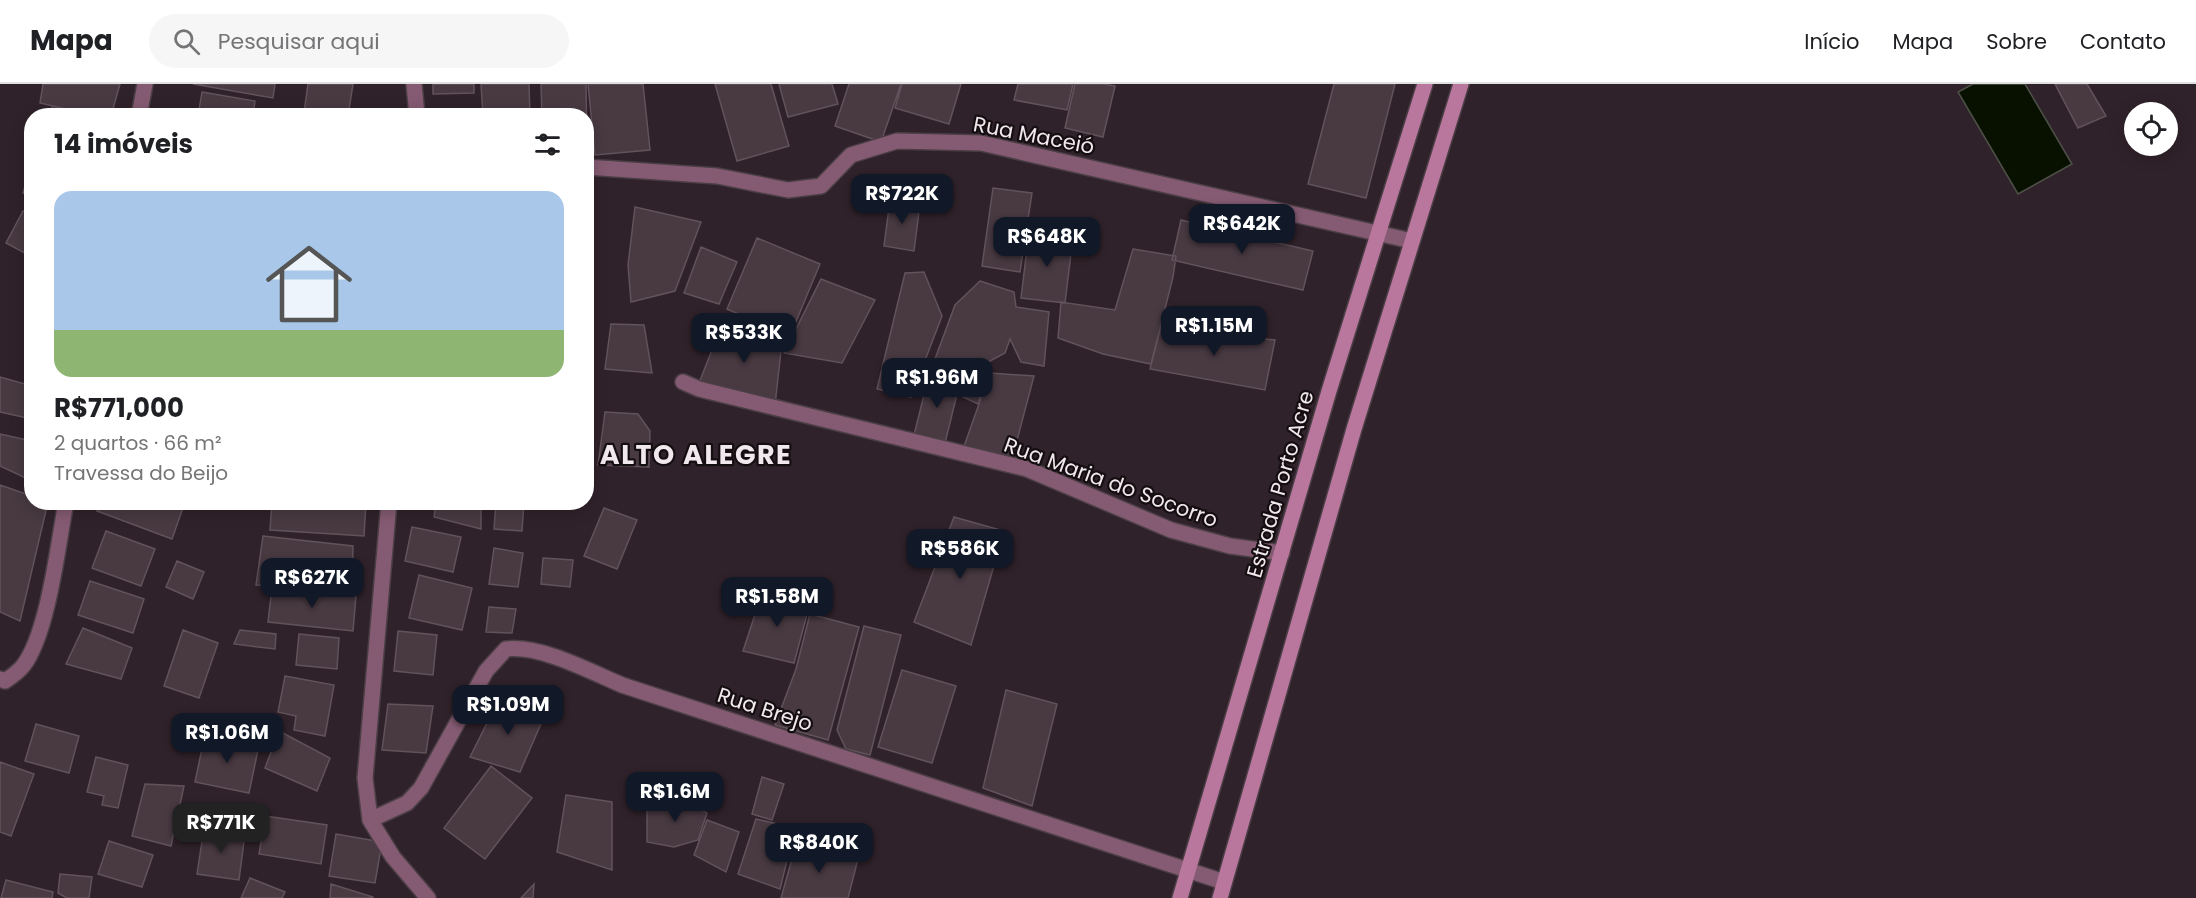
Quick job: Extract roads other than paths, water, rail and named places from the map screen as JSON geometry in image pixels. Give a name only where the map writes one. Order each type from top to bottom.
[{"type":"main road","name":"Estrada Porto Acre","points":[[1180,898],[1329,391],[1425,84]]},
{"type":"main road","points":[[1220,898],[1354,429],[1461,84]]},
{"type":"street","points":[[140,108],[145,84]]},
{"type":"street","points":[[414,84],[416,108]]},
{"type":"street","name":"Rua Maceió","points":[[594,167],[717,176],[788,190],[821,186],[851,155],[897,141],[981,143],[1412,241]]},
{"type":"street","name":"Rua Maria do Socorro","points":[[683,382],[710,392],[1027,469],[1171,530],[1230,546],[1282,553]]},
{"type":"street","points":[[0,680],[5,681],[22,667],[36,643],[46,608],[64,510]]},
{"type":"street","points":[[388,510],[365,778],[370,819],[393,857],[428,898]]},
{"type":"street","name":"Rua Brejo","points":[[370,819],[408,803],[421,788],[486,671],[506,649],[521,647],[539,651],[622,684],[1224,882]]},
{"type":"district","name":"ALTO ALEGRE","points":[[696,454]]}]
